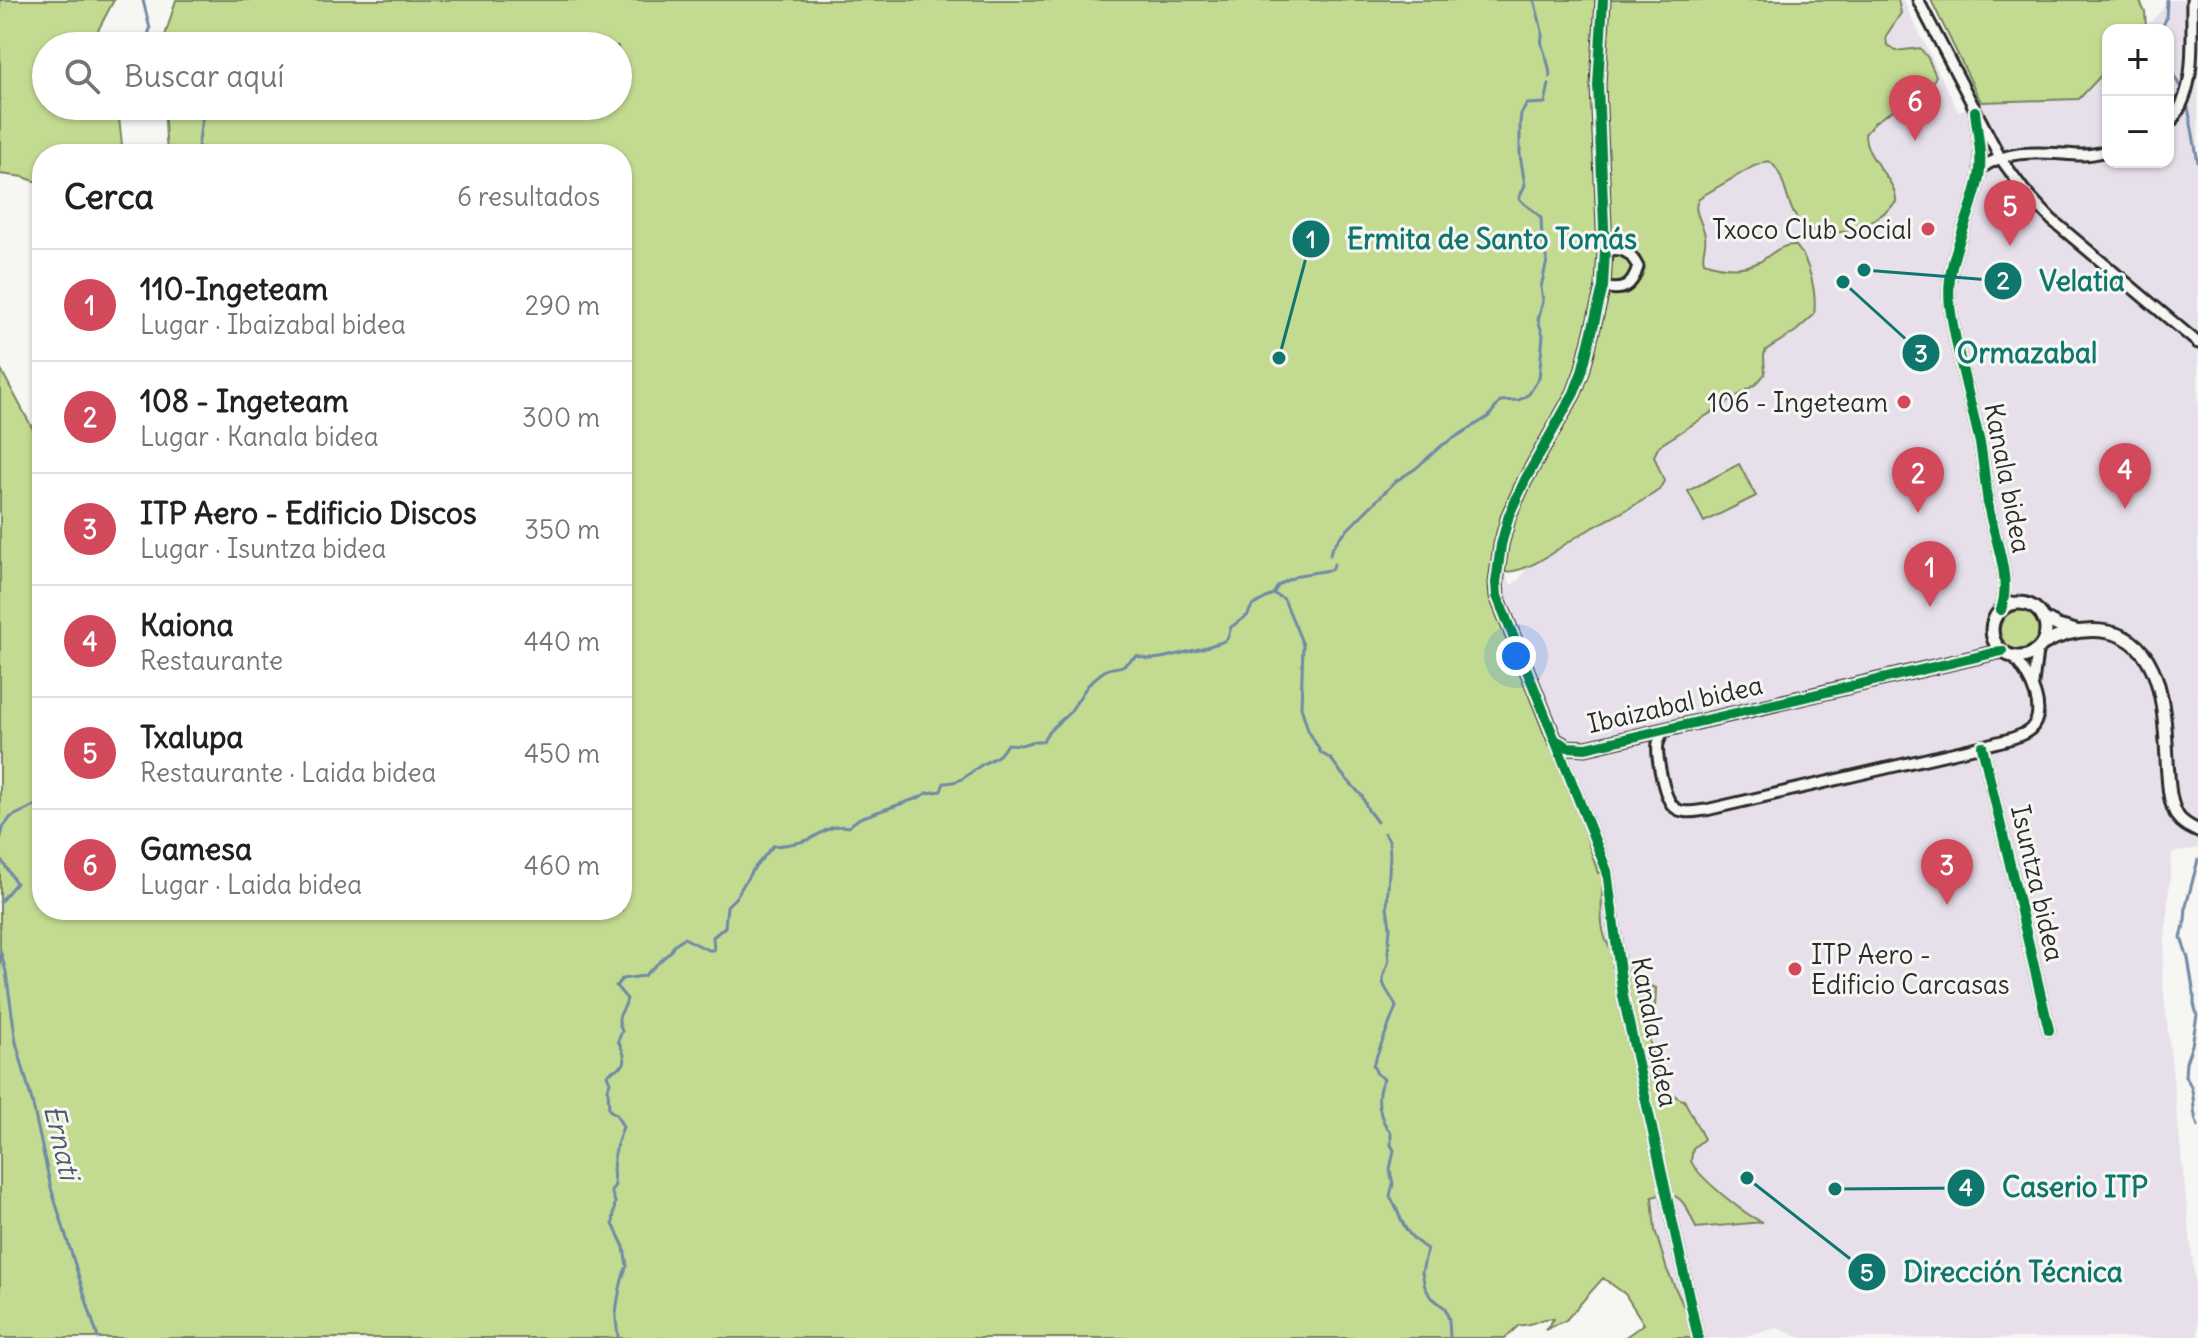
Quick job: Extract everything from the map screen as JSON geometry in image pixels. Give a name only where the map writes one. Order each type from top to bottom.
[{"type":"street","name":"Ibaizabal bidea","points":[[1603,0],[1598,85],[1605,250],[1603,287],[1574,393],[1509,515],[1496,583],[1497,596],[1555,740],[1568,747],[1586,748],[1952,662],[2007,654]]},
{"type":"street","points":[[1918,0],[2001,159],[2021,186],[2052,220],[2198,343]]},
{"type":"street","points":[[2174,118],[2188,91],[2192,0]]},
{"type":"street","name":"Kanala bidea","points":[[1975,111],[1980,169],[1972,204],[1955,252],[1948,287],[2005,581],[2001,610]]},
{"type":"street","points":[[1980,169],[1988,163],[2027,152],[2085,155],[2102,152]]},
{"type":"street","points":[[1603,287],[1627,287],[1638,267],[1633,256],[1626,251],[1605,250]]},
{"type":"street","points":[[1662,731],[1658,756],[1666,791],[1671,804],[1686,812],[1706,810],[1982,746],[2023,734],[2033,726],[2038,709],[2033,687],[2024,669],[1996,644],[1992,626],[2001,610],[2008,606],[2032,606],[2043,618],[2066,629],[2082,631]]},
{"type":"street","points":[[2033,687],[2046,627],[2043,618]]},
{"type":"street","points":[[2007,654],[2021,657],[2061,635],[2082,631],[2116,634],[2131,641],[2152,667],[2161,696],[2172,805],[2181,821],[2198,831]]},
{"type":"street","points":[[1643,735],[1658,756]]},
{"type":"street","name":"Kanala bidea","points":[[1555,740],[1607,871],[1623,996],[1698,1338]]},
{"type":"street","name":"Isuntza bidea","points":[[1982,746],[2049,1030]]},
{"type":"shaded area","points":[[1878,0],[1903,0],[1958,111],[1981,102],[2079,99],[2102,74],[2102,168],[2174,168],[2174,24],[2149,24],[2171,0],[2198,0],[2198,848],[2172,853],[2162,976],[2198,1310],[2198,1338],[1801,1338],[1777,1328],[1737,1338],[1698,1338],[1667,1270],[1655,1230],[1652,1197],[1668,1193],[1681,1200],[1688,1210],[1756,1220],[1702,1176],[1691,1161],[1692,1151],[1703,1139],[1679,1100],[1671,1093],[1656,1063],[1649,1035],[1653,1019],[1652,988],[1607,943],[1602,917],[1603,885],[1554,738],[1500,611],[1503,576],[1505,572],[1511,585],[1525,571],[1520,565],[1639,255]]},
{"type":"green space","points":[[0,0],[114,0],[97,32],[32,32],[32,120],[119,120],[122,144],[32,144],[32,180],[0,174]]},
{"type":"green space","points":[[176,0],[1898,0],[1901,13],[1886,36],[1887,45],[1896,51],[1920,48],[1936,76],[1931,85],[1875,122],[1865,134],[1870,153],[1892,186],[1896,202],[1861,226],[1847,231],[1818,232],[1806,227],[1796,217],[1782,179],[1769,161],[1754,166],[1699,198],[1696,207],[1705,236],[1704,262],[1725,267],[1747,266],[1781,248],[1795,245],[1805,259],[1811,278],[1814,315],[1766,350],[1765,374],[1756,384],[1659,446],[1654,456],[1664,481],[1659,490],[1536,563],[1505,572],[1502,581],[1500,611],[1554,738],[1598,873],[1602,871],[1602,924],[1607,944],[1656,988],[1649,1034],[1655,1062],[1670,1091],[1684,1100],[1704,1139],[1693,1148],[1691,1161],[1723,1195],[1763,1222],[1696,1228],[1685,1205],[1676,1196],[1652,1197],[1655,1230],[1667,1270],[1698,1338],[1624,1338],[1644,1324],[1625,1294],[1603,1278],[1566,1320],[1545,1330],[1554,1319],[1519,1325],[1505,1338],[0,1338],[0,368],[32,427],[32,920],[632,920],[632,144],[166,144],[165,120],[632,120],[632,32],[166,32]]},
{"type":"green space","points":[[1931,0],[2139,0],[2145,12],[2146,24],[2102,24],[2102,74],[2079,99],[1981,102]]},
{"type":"green space","points":[[1739,464],[1756,496],[1704,522],[1688,491]]},
{"type":"green space","points":[[2020,610],[2034,616],[2040,630],[2034,644],[2020,650],[2006,644],[2000,630],[2006,616]]},
{"type":"waterway","points":[[143,0],[149,32]]},
{"type":"waterway","points":[[1534,0],[1550,77]]},
{"type":"waterway","points":[[2164,24],[2167,0]]},
{"type":"waterway","points":[[2174,76],[2182,90]]},
{"type":"waterway","points":[[1330,555],[1340,537],[1396,481],[1441,446],[1488,417],[1501,401],[1519,400],[1529,394],[1539,378],[1543,335],[1538,320],[1547,261],[1541,218],[1519,198],[1525,185],[1520,155],[1520,123],[1527,104],[1545,103],[1549,84]]},
{"type":"waterway","points":[[2188,107],[2198,162]]},
{"type":"waterway","points":[[198,144],[202,120]]},
{"type":"waterway","points":[[618,1338],[617,1306],[627,1266],[624,1247],[613,1224],[615,1202],[611,1191],[615,1185],[614,1156],[623,1127],[616,1114],[609,1110],[610,1082],[607,1075],[622,1066],[625,1060],[618,1041],[622,1031],[619,1017],[627,999],[616,986],[622,979],[644,976],[684,938],[714,950],[713,937],[725,927],[727,906],[773,846],[804,841],[834,827],[849,827],[860,818],[927,793],[941,791],[944,783],[957,781],[997,757],[1007,744],[1043,741],[1089,684],[1104,671],[1122,666],[1137,656],[1155,659],[1223,641],[1227,639],[1231,627],[1247,616],[1252,606],[1273,594],[1278,586],[1299,575],[1330,570],[1334,564]]},
{"type":"waterway","points":[[1274,594],[1284,599],[1303,645],[1301,707],[1308,730],[1321,753],[1331,759],[1362,796],[1377,822]]},
{"type":"waterway","points":[[0,831],[11,817],[32,807]]},
{"type":"waterway","name":"Ernati","points":[[0,840],[3,829]]},
{"type":"waterway","points":[[1384,833],[1389,840],[1390,855],[1387,907],[1390,927],[1383,981],[1396,1007],[1373,1065],[1377,1074],[1384,1079],[1379,1092],[1379,1107],[1391,1133],[1394,1150],[1390,1196],[1408,1231],[1427,1249],[1422,1272],[1425,1287],[1430,1296],[1445,1308],[1450,1338]]},
{"type":"waterway","name":"Ernati","points":[[0,858],[16,883],[0,902]]},
{"type":"waterway","points":[[2198,860],[2181,937],[2188,958],[2197,1015],[2185,1077],[2191,1088],[2198,1126]]},
{"type":"waterway","name":"Ernati","points":[[0,950],[16,1042],[51,1188],[98,1338]]},
{"type":"cycle path","points":[[1603,0],[1598,85],[1605,250],[1603,287],[1574,393],[1509,515],[1496,583],[1497,596],[1555,740],[1568,747],[1586,748],[2002,651]]},
{"type":"cycle path","points":[[1975,111],[1980,169],[1954,257],[1949,289],[1959,358],[1980,443],[1989,509],[2004,572],[2001,610]]},
{"type":"cycle path","points":[[1555,740],[1607,871],[1623,996],[1698,1338]]},
{"type":"cycle path","points":[[1982,746],[2049,1030]]},
{"type":"place","name":"Gamesa","points":[[1915,141]]},
{"type":"place","name":"Txoco Club Social","points":[[1928,229]]},
{"type":"place","name":"Txalupa","points":[[2010,246]]},
{"type":"place","name":"Velatia","points":[[1864,270]]},
{"type":"place","name":"Ormazabal","points":[[1843,282]]},
{"type":"place","name":"Ermita de Santo Tomás","points":[[1279,358]]},
{"type":"place","name":"106 - Ingeteam","points":[[1904,402]]},
{"type":"place","name":"Kaiona","points":[[2125,509]]},
{"type":"place","name":"108 - Ingeteam","points":[[1918,513]]},
{"type":"place","name":"110-Ingeteam","points":[[1930,607]]},
{"type":"place","name":"ITP Aero - Edificio Discos","points":[[1947,905]]},
{"type":"place","name":"ITP Aero - Edificio Carcasas","points":[[1795,969]]},
{"type":"place","name":"Dirección Técnica","points":[[1747,1178]]},
{"type":"place","name":"Caserio ITP","points":[[1835,1189]]}]
